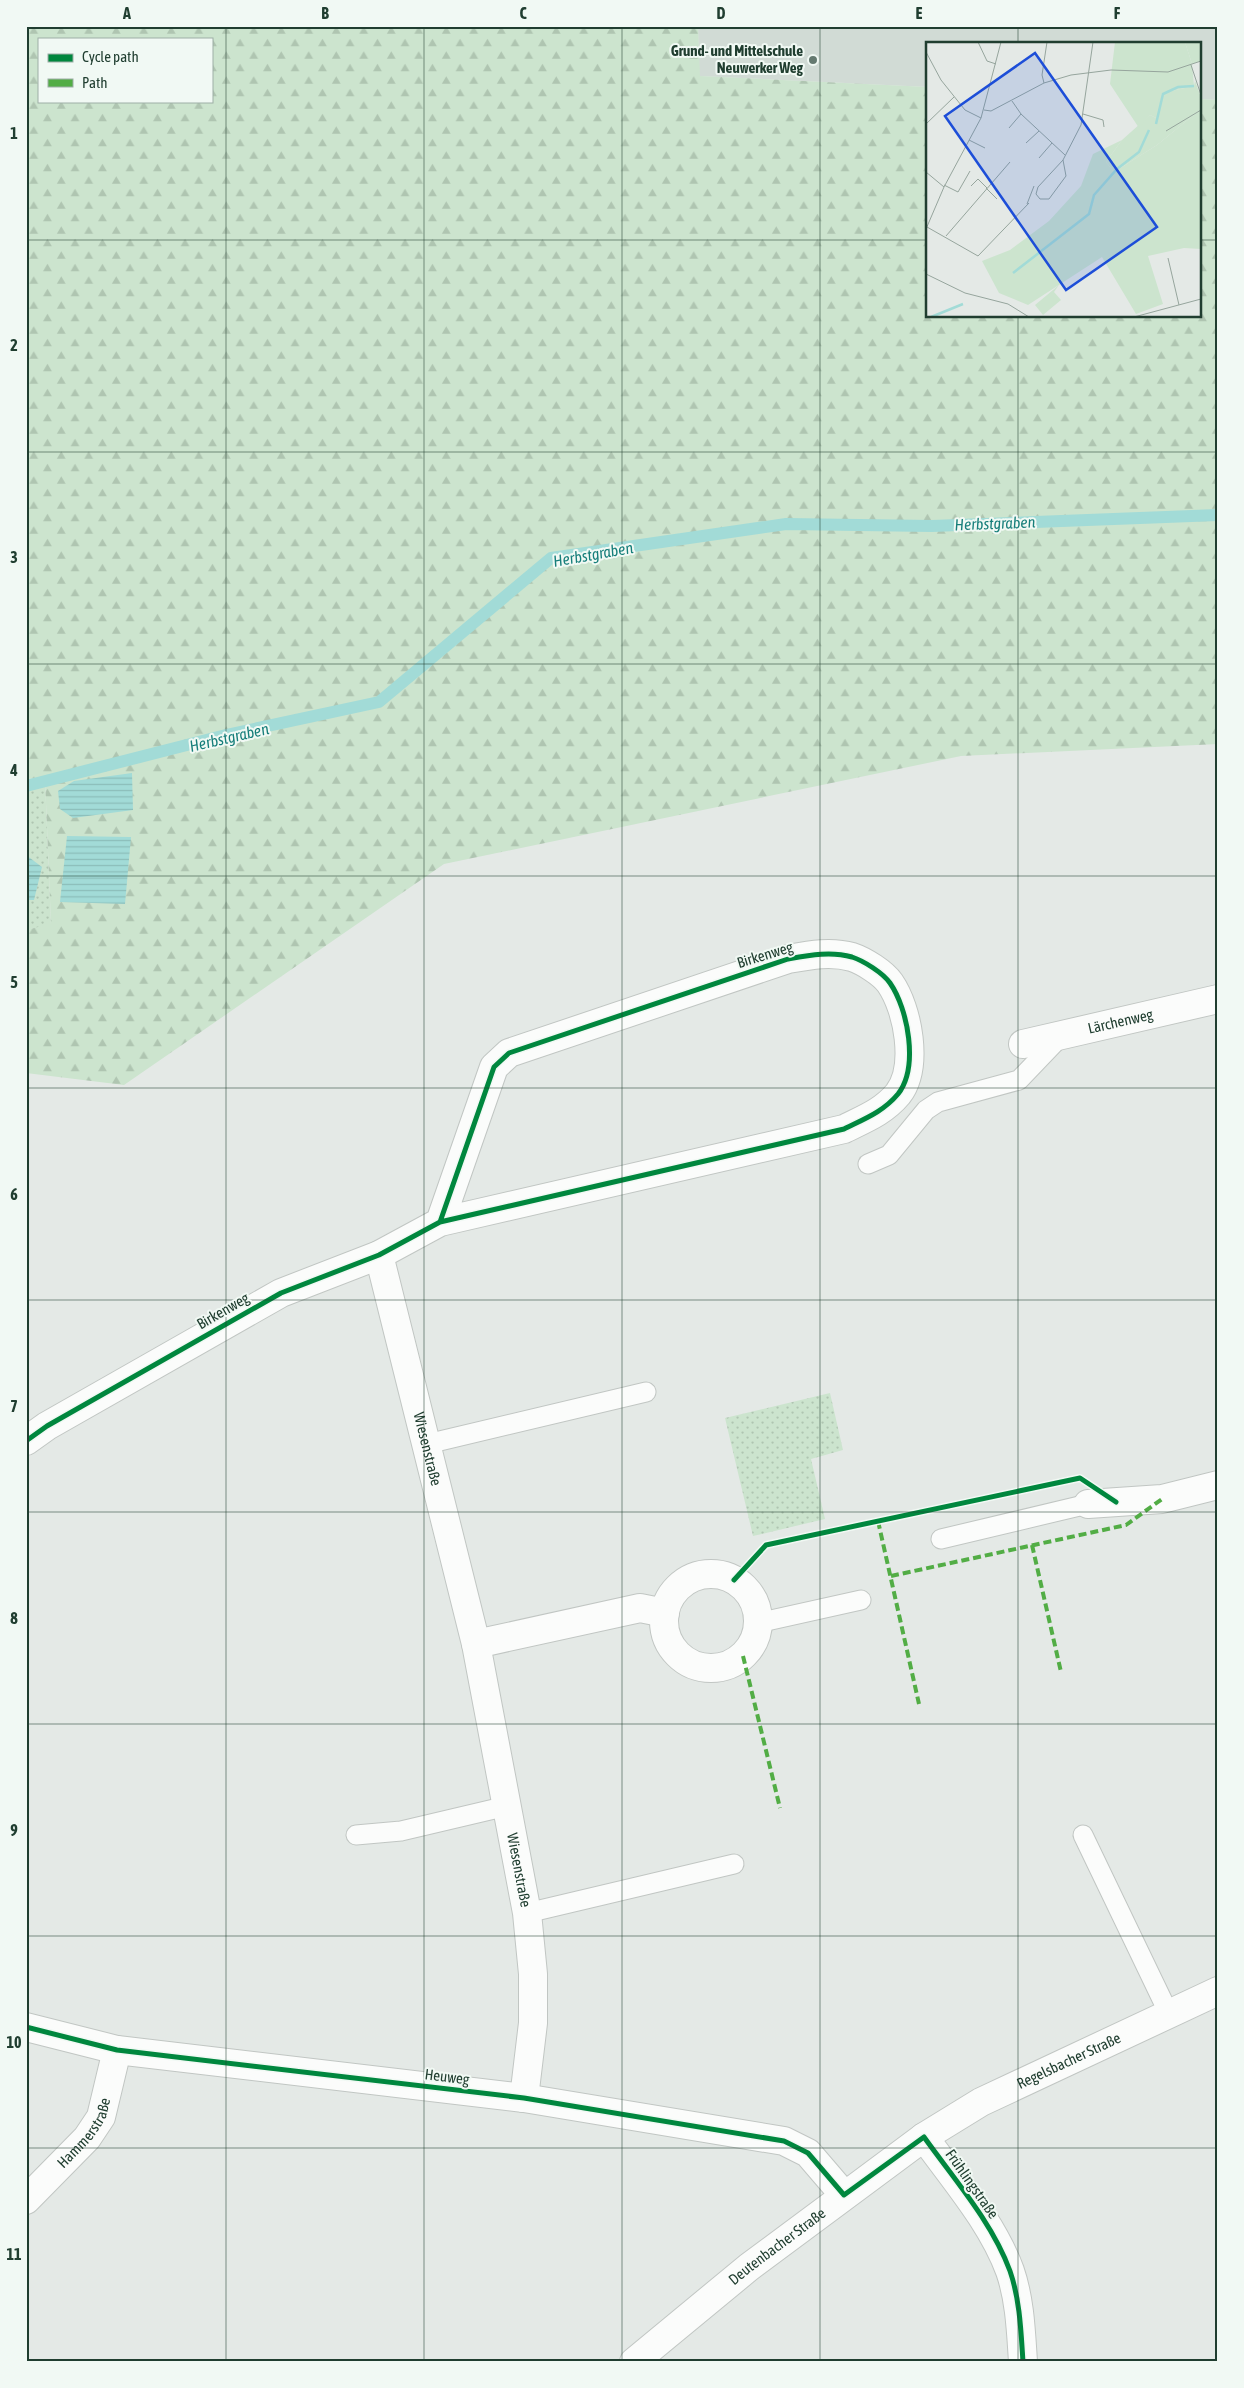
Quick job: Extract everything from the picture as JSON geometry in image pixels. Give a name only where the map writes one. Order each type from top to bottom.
[{"type":"street","name":"Birkenweg","points":[[26,1441],[47,1426],[281,1293],[380,1255],[440,1222],[844,1129],[881,1111],[898,1093],[907,1078],[909,1043],[904,1009],[889,981],[871,968],[853,957],[822,953],[788,958],[509,1053],[494,1067],[440,1222]]},
{"type":"street","name":"Lärchenweg","points":[[1023,1044],[1218,999]]},
{"type":"street","name":"Wiesenstraße","points":[[380,1255],[476,1644],[528,1913],[533,1974],[533,2023],[524,2098]]},
{"type":"street","points":[[1088,1504],[1162,1499],[1218,1485]]},
{"type":"street","points":[[709,1574],[722,1575],[745,1588],[757,1610],[758,1623],[757,1635],[743,1656],[726,1665],[707,1668],[695,1665],[674,1650],[665,1627],[665,1614],[668,1602],[685,1582],[709,1574]]},
{"type":"street","points":[[476,1644],[640,1608],[665,1614]]},
{"type":"street","name":"Regelsbacher Straße","points":[[924,2137],[981,2102],[1218,1991]]},
{"type":"street","name":"Heuweg","points":[[26,2027],[117,2050],[524,2098],[784,2140],[808,2153],[844,2195]]},
{"type":"street","name":"Hammerstraße","points":[[26,2200],[87,2138],[101,2117],[117,2050]]},
{"type":"street","name":"Deutenbacher Straße","points":[[634,2362],[749,2267],[924,2137]]},
{"type":"street","name":"Frühlingstraße","points":[[924,2137],[993,2235],[1010,2272],[1020,2318],[1023,2362]]},
{"type":"lane","points":[[868,1164],[889,1155],[926,1110],[938,1102],[1019,1080],[1064,1034]]},
{"type":"lane","points":[[427,1444],[646,1392]]},
{"type":"lane","points":[[940,1539],[1088,1504]]},
{"type":"lane","points":[[758,1623],[861,1600]]},
{"type":"lane","points":[[356,1835],[401,1831],[507,1806]]},
{"type":"lane","points":[[1083,1835],[1169,2014]]},
{"type":"lane","points":[[528,1913],[734,1864]]},
{"type":"shaded area","name":"Grund- und Mittelschule Neuwerker Weg","points":[[698,26],[1218,26],[1218,100],[1202,99],[1202,42],[926,42],[926,87],[699,76]]},
{"type":"green space","points":[[26,26],[698,26],[700,76],[926,87],[926,318],[1202,318],[1202,99],[1218,100],[1218,744],[961,756],[444,864],[124,1085],[26,1073],[26,930],[51,924],[45,779],[26,778]]},
{"type":"green space","points":[[26,778],[45,779],[51,925],[26,930]]},
{"type":"green space","points":[[830,1393],[843,1450],[811,1459],[825,1519],[753,1536],[725,1418]]},
{"type":"water","points":[[132,773],[133,810],[73,818],[60,809],[58,791],[74,781]]},
{"type":"water","points":[[67,836],[131,837],[125,904],[60,902]]},
{"type":"water","points":[[26,855],[42,867],[34,900],[26,900]]},
{"type":"waterway","name":"Herbstgraben","points":[[26,786],[226,735],[379,702],[551,558],[786,524],[932,526],[1218,515]]},
{"type":"marked path","points":[[891,1576],[1126,1525],[1162,1499]]},
{"type":"marked path","points":[[878,1521],[919,1704]]},
{"type":"marked path","points":[[1032,1545],[1061,1672]]},
{"type":"marked path","points":[[743,1656],[780,1808]]},
{"type":"cycle path","points":[[26,1441],[47,1426],[281,1293],[379,1255],[440,1222],[844,1129],[866,1118],[886,1106],[898,1094],[908,1069],[909,1038],[902,1008],[896,994],[883,975],[857,959],[836,954],[804,956],[788,959],[509,1053],[494,1067],[440,1222]]},
{"type":"cycle path","points":[[734,1580],[766,1545],[1080,1478],[1116,1502]]},
{"type":"cycle path","points":[[26,2027],[117,2050],[524,2098],[784,2141],[808,2153],[844,2195],[924,2137],[983,2218],[1010,2271],[1016,2293],[1023,2362]]},
{"type":"place","name":"Grund- und Mittelschule Neuwerker Weg","points":[[813,60]]}]
